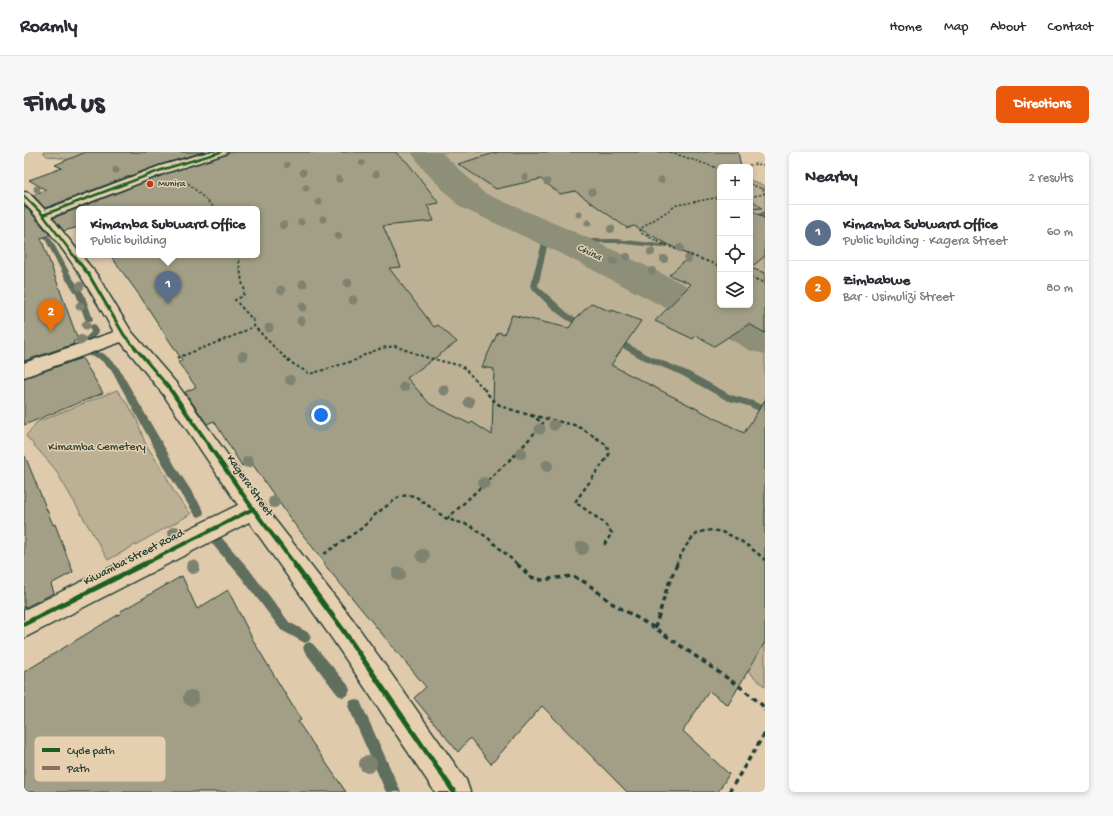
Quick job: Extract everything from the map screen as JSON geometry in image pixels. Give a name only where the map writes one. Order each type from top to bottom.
[{"type":"street","points":[[43,214],[164,169],[222,152]]},
{"type":"street","points":[[172,154],[188,162]]},
{"type":"street","name":"Kagera Street","points":[[24,196],[43,214],[76,258]]},
{"type":"street","name":"Kagera Street","points":[[76,258],[89,275],[124,335],[170,390],[253,509],[343,630],[454,792]]},
{"type":"street","points":[[24,370],[124,335]]},
{"type":"street","name":"Kiwamba Street Road","points":[[24,624],[253,509]]},
{"type":"path","points":[[670,152],[717,168]]},
{"type":"path","points":[[753,165],[765,165]]},
{"type":"path","points":[[164,169],[181,177],[213,206]]},
{"type":"path","points":[[753,185],[764,189],[764,194],[753,196]]},
{"type":"path","points":[[717,198],[677,205],[640,229],[641,233],[661,243],[717,265]]},
{"type":"path","points":[[238,258],[240,275],[246,291],[244,296],[235,300],[253,320],[254,326],[290,362],[310,374],[356,360],[366,354],[382,348],[395,346],[425,357],[462,366],[482,386],[491,399],[503,408],[578,426],[607,445],[610,456],[575,502],[603,522],[612,533],[604,545]]},
{"type":"path","points":[[753,278],[765,283]]},
{"type":"path","points":[[170,390],[168,365],[174,359],[241,333],[254,326]]},
{"type":"path","points":[[447,519],[518,452],[543,423],[528,414]]},
{"type":"path","points":[[298,570],[334,548],[362,528],[386,506],[407,495],[415,496],[447,519],[469,524],[482,533],[531,577],[541,580],[573,576],[588,584],[613,604],[655,628],[743,689],[762,705],[765,710]]},
{"type":"path","points":[[655,628],[676,563],[686,545],[698,533],[705,531],[726,534],[747,544],[765,560]]},
{"type":"path","points":[[729,792],[765,733]]},
{"type":"green space","points":[[43,152],[672,152],[717,295],[717,308],[753,308],[753,181],[765,186],[765,687],[610,544],[231,433],[257,258],[260,258],[260,206],[152,206],[140,171],[47,156]]},
{"type":"green space","name":"Kimamba Cemetery","points":[[117,390],[137,420],[145,443],[165,474],[175,494],[191,514],[108,560],[55,469],[26,436],[37,422]]},
{"type":"building","points":[[86,152],[204,152],[159,165],[45,208],[33,195],[46,190],[29,180],[62,168],[55,165]]},
{"type":"building","points":[[228,152],[395,152],[407,162],[439,203],[427,205],[434,221],[383,226],[401,267],[389,268],[434,327],[438,325],[457,342],[407,378],[430,404],[470,424],[472,422],[492,435],[494,369],[482,367],[498,332],[504,334],[512,315],[569,328],[575,319],[592,303],[611,312],[612,310],[641,321],[611,365],[744,433],[765,400],[765,642],[728,705],[709,691],[683,731],[729,774],[718,792],[627,792],[542,706],[491,764],[470,738],[458,752],[414,698],[426,687],[324,564],[325,563],[292,521],[251,462],[242,466],[214,421],[207,424],[185,392],[196,387],[178,362],[182,360],[140,296],[112,258],[260,258],[260,206],[84,206],[168,173],[225,155]]},
{"type":"building","points":[[498,152],[738,152],[740,164],[717,164],[717,308],[753,308],[753,269],[765,273],[765,333],[749,324],[714,346],[696,335],[693,339],[655,321],[691,284],[669,275],[690,256],[634,226],[627,228],[575,191],[560,194],[541,179],[496,189],[458,164]]},
{"type":"building","points":[[753,200],[762,208],[753,209]]},
{"type":"building","points":[[24,205],[50,235],[41,238],[78,340],[73,342],[74,344],[24,361]]},
{"type":"building","points":[[76,209],[76,228],[64,231],[53,218]]},
{"type":"building","points":[[753,211],[765,219],[765,256],[753,266]]},
{"type":"building","points":[[82,358],[103,393],[24,425],[24,378]]},
{"type":"building","points":[[24,456],[53,525],[55,524],[73,572],[51,584],[54,593],[24,608]]},
{"type":"building","points":[[182,576],[197,609],[228,590],[254,642],[301,720],[298,722],[346,792],[24,792],[24,672],[121,613],[121,611]]},
{"type":"waterway","name":"China","points":[[426,152],[435,164],[472,200],[575,246],[683,300],[732,321],[765,339]]},
{"type":"waterway","points":[[144,181],[186,166]]},
{"type":"waterway","points":[[765,213],[758,215],[765,219]]},
{"type":"waterway","points":[[547,234],[534,286],[567,317],[585,325]]},
{"type":"waterway","points":[[47,237],[69,278]]},
{"type":"waterway","points":[[575,246],[583,241],[617,241],[662,246],[679,239]]},
{"type":"waterway","points":[[70,279],[80,294],[89,319]]},
{"type":"waterway","points":[[89,338],[95,332],[93,327]]},
{"type":"waterway","points":[[614,339],[643,356],[684,373],[729,398],[750,403],[765,411]]},
{"type":"waterway","points":[[92,354],[100,355],[114,367],[173,472],[199,512]]},
{"type":"waterway","points":[[217,541],[245,573],[285,626],[305,637]]},
{"type":"waterway","points":[[309,648],[343,690]]},
{"type":"waterway","points":[[355,706],[394,792]]},
{"type":"cycle path","points":[[43,215],[164,169],[221,152]]},
{"type":"cycle path","points":[[24,196],[43,215],[89,275],[124,335],[170,389],[253,509],[343,630],[454,792]]},
{"type":"cycle path","points":[[24,624],[253,509]]},
{"type":"place","name":"Munira","points":[[150,184]]},
{"type":"place","name":"Kimamba Subward Office","points":[[168,304]]},
{"type":"place","name":"Zimbabwe","points":[[51,332]]}]
